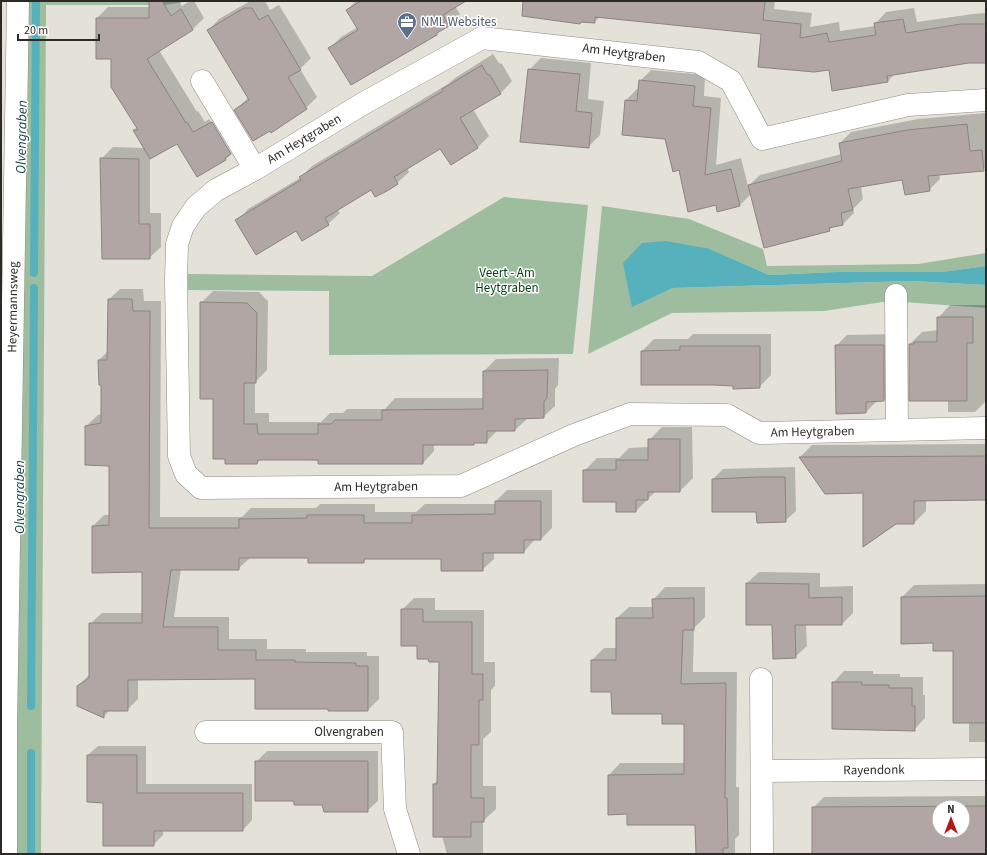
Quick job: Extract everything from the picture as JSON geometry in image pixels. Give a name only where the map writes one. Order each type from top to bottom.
[{"type":"street","name":"Heyermannsweg","points":[[6,854],[4,725],[18,1]]},
{"type":"street","name":"Am Heytgraben","points":[[986,100],[908,106],[762,139],[731,81],[698,62],[482,38],[364,103],[255,169],[216,190],[196,207],[182,226],[177,244],[176,280],[179,456],[186,474],[201,488],[461,486],[574,435],[630,414],[727,415],[759,433],[986,428]]},
{"type":"street","name":"Am Heytgraben","points":[[202,81],[255,169]]},
{"type":"street","points":[[896,295],[897,429]]},
{"type":"street","points":[[761,679],[762,854]]},
{"type":"street","name":"Olvengraben","points":[[206,732],[392,732],[395,809],[409,854]]},
{"type":"street","name":"Rayendonk","points":[[762,771],[986,769]]},
{"type":"green space","points":[[28,1],[191,1],[165,5],[46,5],[41,854],[17,854],[16,738]]},
{"type":"green space","name":"Veert - Am Heytgraben","points":[[504,197],[588,205],[573,354],[329,355],[329,291],[188,290],[188,274],[372,276]]},
{"type":"green space","points":[[602,206],[689,219],[763,249],[767,266],[918,264],[986,253],[986,266],[943,272],[836,272],[769,275],[710,249],[633,306],[673,288],[911,281],[986,285],[986,308],[889,301],[824,311],[672,313],[588,354]]},
{"type":"water","points":[[666,241],[710,249],[769,275],[836,272],[942,272],[986,266],[986,285],[911,281],[673,288],[632,307],[623,263],[642,243]]},
{"type":"building","points":[[149,1],[162,1],[171,16],[181,9],[193,30],[147,59],[193,132],[212,122],[231,154],[225,158],[226,160],[197,177],[177,144],[150,159],[133,130],[138,130],[111,87],[111,59],[96,59],[96,18],[149,18]]},
{"type":"building","points":[[361,1],[466,1],[443,15],[449,26],[437,33],[437,35],[351,85],[328,48],[358,30],[346,10]]},
{"type":"building","points":[[523,1],[765,1],[763,20],[801,24],[800,38],[827,33],[829,42],[876,35],[874,23],[903,19],[906,33],[961,24],[986,24],[986,63],[969,63],[887,76],[888,82],[832,91],[829,70],[814,72],[758,67],[761,34],[595,17],[595,23],[581,22],[580,24],[522,16]]},
{"type":"building","points":[[244,8],[252,8],[259,20],[268,15],[301,70],[288,77],[307,109],[271,133],[270,131],[253,141],[234,110],[249,100],[207,30]]},
{"type":"building","points":[[482,65],[487,74],[490,75],[501,94],[460,118],[478,148],[451,165],[440,149],[394,177],[398,184],[387,191],[375,197],[371,190],[325,218],[329,225],[302,241],[296,231],[256,255],[235,220],[301,180],[299,177],[443,91],[442,89]]},
{"type":"building","points":[[528,69],[580,74],[576,111],[592,113],[589,148],[520,142]]},
{"type":"building","points":[[639,80],[695,86],[693,106],[711,108],[705,175],[731,169],[740,206],[717,212],[716,205],[688,212],[679,170],[673,172],[665,139],[622,135],[625,100],[637,101]]},
{"type":"building","points":[[967,124],[970,151],[982,150],[984,171],[928,176],[930,191],[905,195],[902,180],[848,189],[853,210],[841,213],[843,225],[829,228],[830,231],[764,248],[748,185],[842,161],[839,143],[907,130]]},
{"type":"building","points":[[100,158],[139,159],[139,224],[150,224],[150,259],[102,259]]},
{"type":"building","points":[[108,299],[132,299],[133,311],[150,311],[149,528],[239,528],[239,519],[307,518],[307,515],[364,515],[364,523],[412,523],[412,515],[495,514],[495,501],[541,501],[541,540],[524,540],[524,553],[483,553],[483,571],[441,571],[441,559],[364,559],[364,563],[308,563],[308,558],[239,558],[239,570],[171,570],[163,627],[218,627],[218,650],[256,650],[256,660],[356,663],[356,666],[368,666],[368,711],[328,711],[328,709],[255,709],[255,679],[128,680],[128,711],[104,711],[104,718],[77,706],[77,686],[89,678],[89,623],[142,623],[142,572],[92,573],[92,526],[109,525],[109,466],[85,465],[85,426],[101,423],[101,385],[99,385],[98,360],[107,360]]},
{"type":"building","points":[[200,302],[247,303],[257,313],[256,383],[244,383],[244,424],[257,424],[258,434],[318,434],[318,424],[331,424],[335,420],[382,420],[382,410],[483,409],[483,371],[548,370],[547,398],[544,401],[544,418],[515,419],[515,431],[487,431],[487,443],[474,443],[474,445],[423,445],[423,464],[318,464],[318,460],[258,460],[257,464],[225,464],[225,459],[213,459],[213,399],[200,399]]},
{"type":"building","points":[[937,317],[973,317],[973,343],[967,343],[967,401],[909,401],[909,344],[914,344],[914,342],[937,342]]},
{"type":"building","points":[[835,345],[884,345],[884,401],[866,402],[866,413],[836,414]]},
{"type":"building","points":[[680,346],[760,346],[760,388],[733,389],[733,386],[714,385],[641,385],[641,351],[680,350]]},
{"type":"building","points":[[648,439],[680,439],[680,492],[648,492],[648,500],[636,500],[636,512],[616,512],[616,502],[583,502],[583,470],[616,470],[616,460],[648,460]]},
{"type":"building","points":[[986,456],[986,500],[914,501],[914,524],[896,524],[863,547],[863,493],[825,494],[799,457]]},
{"type":"building","points":[[785,477],[786,522],[757,523],[756,512],[712,512],[712,479]]},
{"type":"building","points":[[746,583],[809,584],[809,598],[842,597],[842,625],[795,625],[796,658],[773,659],[772,625],[746,625]]},
{"type":"building","points":[[986,596],[986,723],[953,723],[953,651],[933,651],[933,643],[901,644],[901,597]]},
{"type":"building","points":[[694,598],[694,630],[683,630],[681,684],[726,683],[725,798],[727,798],[728,848],[723,848],[723,854],[696,854],[695,825],[627,825],[627,814],[608,815],[608,775],[684,774],[684,724],[662,724],[662,714],[612,714],[611,692],[591,692],[591,660],[616,660],[616,618],[653,618],[652,599]]},
{"type":"building","points":[[401,609],[423,609],[423,622],[472,622],[472,674],[483,674],[483,700],[479,700],[479,745],[471,745],[471,798],[484,798],[484,822],[471,822],[471,837],[433,837],[433,784],[437,784],[439,662],[429,662],[428,659],[417,659],[417,646],[401,646]]},
{"type":"building","points":[[832,682],[862,682],[862,685],[889,685],[889,688],[912,688],[912,706],[915,706],[915,731],[832,729]]},
{"type":"building","points":[[87,755],[137,755],[137,793],[243,793],[243,831],[154,831],[154,846],[103,846],[103,803],[87,802]]},
{"type":"building","points":[[255,761],[368,761],[368,812],[324,812],[322,805],[294,805],[294,801],[255,801]]},
{"type":"building","points":[[931,806],[931,839],[971,839],[971,806],[986,806],[986,854],[812,854],[812,807]]},
{"type":"waterway","name":"Olvengraben","points":[[34,273],[36,1]]},
{"type":"waterway","name":"Olvengraben","points":[[31,706],[34,288]]},
{"type":"waterway","name":"Olvengraben","points":[[31,753],[31,854]]},
{"type":"place","name":"NML Websites","points":[[407,39]]}]
